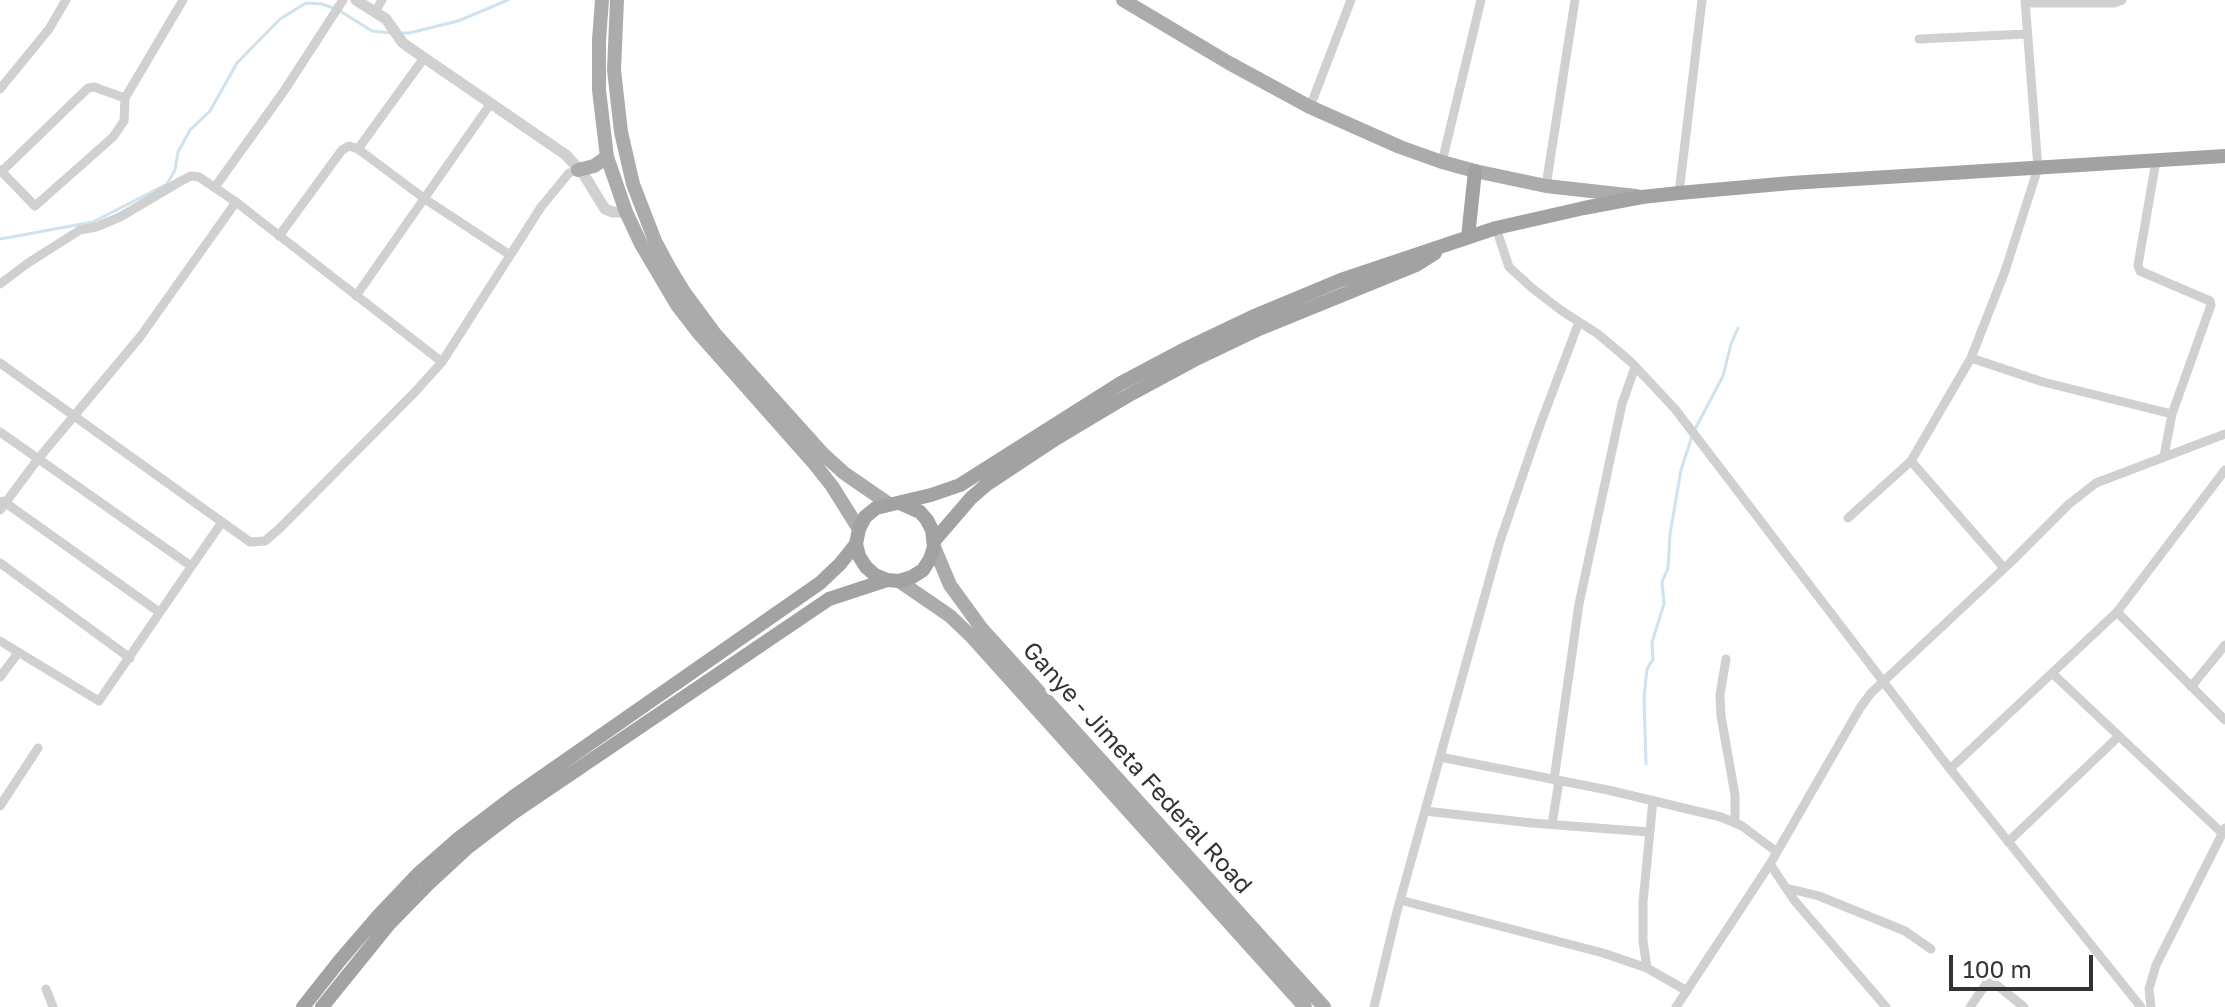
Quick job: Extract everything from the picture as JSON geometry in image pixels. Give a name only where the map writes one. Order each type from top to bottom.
[{"type":"highway","points":[[303,1007],[379,915],[418,874],[459,838],[820,583],[840,564],[865,517],[876,508],[960,485],[1121,383],[1252,317],[1341,280],[1496,228],[1642,197],[1791,183],[2225,156]]},
{"type":"highway","points":[[1468,237],[1475,171]]},
{"type":"highway","points":[[934,544],[971,498],[986,485],[1129,395],[1259,329],[1416,265],[1450,243]]},
{"type":"highway","points":[[322,1007],[389,924],[428,884],[467,848],[513,813],[829,599],[912,577],[923,570],[934,544],[932,530],[920,512],[894,504]]},
{"type":"highway","points":[[857,536],[859,556],[866,567],[875,575],[893,580]]},
{"type":"main road","points":[[602,0],[599,90],[607,157],[626,212],[657,274],[677,305],[726,367],[832,486],[857,536]]},
{"type":"main road","points":[[617,0],[614,70],[621,132],[637,194],[655,241],[670,269],[715,334],[823,454],[844,473],[894,504]]},
{"type":"main road","points":[[1131,2],[1310,107],[1442,162],[1546,186],[1642,197]]},
{"type":"main road","points":[[578,170],[594,166],[607,157]]},
{"type":"main road","name":"Ganye - Jimeta Federal Road","points":[[934,544],[950,585],[982,629],[1324,1007]]},
{"type":"main road","name":"Ganye - Jimeta Federal Road","points":[[893,580],[950,616],[972,637],[1305,1007]]},
{"type":"street","points":[[0,89],[49,29],[66,0]]},
{"type":"street","points":[[125,98],[94,87],[88,88],[1,171],[35,206],[113,137],[124,121],[125,98],[183,0]]},
{"type":"street","points":[[356,0],[391,24],[399,38],[424,58],[566,155],[605,209],[626,212]]},
{"type":"street","points":[[375,12],[382,0]]},
{"type":"street","points":[[1310,107],[1351,0]]},
{"type":"street","points":[[1442,162],[1481,0]]},
{"type":"street","points":[[1546,186],[1575,0]]},
{"type":"street","points":[[1679,193],[1702,0]]},
{"type":"street","points":[[1848,518],[1911,461],[1971,358],[2005,271],[2038,168],[2026,2],[2114,3],[2122,0]]},
{"type":"street","points":[[215,187],[284,91],[340,5]]},
{"type":"street","points":[[1919,39],[2027,34]]},
{"type":"street","points":[[358,149],[424,58]]},
{"type":"street","points":[[356,296],[491,103]]},
{"type":"street","points":[[279,236],[342,150],[349,146],[358,149],[425,199],[510,255]]},
{"type":"street","points":[[2156,161],[2138,265],[2140,271],[2210,301],[2211,305],[2172,414],[2164,456]]},
{"type":"street","points":[[0,363],[250,542],[265,541],[442,362],[541,207],[569,173],[578,170]]},
{"type":"street","points":[[0,284],[80,230],[120,217],[181,181],[191,176],[199,177],[236,202],[442,362]]},
{"type":"street","points":[[159,612],[2,504],[140,337],[236,202]]},
{"type":"street","points":[[1496,228],[1509,267],[1532,288],[1598,334],[1675,409],[1882,682],[2141,1007]]},
{"type":"street","points":[[1374,1007],[1400,900],[1500,541],[1579,322]]},
{"type":"street","points":[[1971,358],[2043,382],[2172,414]]},
{"type":"street","points":[[1552,824],[1579,604],[1622,404],[1635,367]]},
{"type":"street","points":[[0,432],[191,566]]},
{"type":"street","points":[[1676,1007],[1770,864],[1860,708],[1882,682],[2069,504],[2096,483],[2225,434]]},
{"type":"street","points":[[1911,461],[2004,568]]},
{"type":"street","points":[[1950,769],[2117,612],[2225,470]]},
{"type":"street","points":[[0,641],[99,701],[222,522]]},
{"type":"street","points":[[0,563],[130,658]]},
{"type":"street","points":[[2117,612],[2225,720]]},
{"type":"street","points":[[2191,687],[2225,645]]},
{"type":"street","points":[[0,677],[18,653]]},
{"type":"street","points":[[1726,659],[1720,695],[1721,716],[1735,795],[1735,823]]},
{"type":"street","points":[[2052,673],[2224,831],[2156,965],[2149,989],[2151,1007]]},
{"type":"street","points":[[2008,842],[2119,736]]},
{"type":"street","points":[[0,806],[38,748]]},
{"type":"street","points":[[1440,757],[1653,800],[1721,817],[1758,837],[1777,852]]},
{"type":"street","points":[[1647,968],[1643,915],[1653,800]]},
{"type":"street","points":[[1425,811],[1649,832]]},
{"type":"street","points":[[1770,864],[1794,900],[1886,1007]]},
{"type":"street","points":[[1786,888],[1819,896],[1905,931],[1931,949]]},
{"type":"street","points":[[1400,900],[1565,942],[1647,968],[1687,991]]},
{"type":"street","points":[[1970,1007],[1986,984],[1993,982],[2024,1007]]},
{"type":"street","points":[[46,989],[53,1007]]},
{"type":"waterway","points":[[398,33],[458,21],[508,0]]},
{"type":"waterway","points":[[0,239],[93,222],[167,184],[175,170],[178,152],[190,130],[210,111],[237,63],[280,19],[306,3],[333,8]]},
{"type":"waterway","points":[[340,11],[372,31],[391,33]]},
{"type":"waterway","points":[[1646,764],[1644,697],[1647,669],[1653,659],[1652,642],[1664,604],[1662,582],[1668,568],[1670,534],[1681,470],[1693,433],[1723,376],[1738,328]]}]
